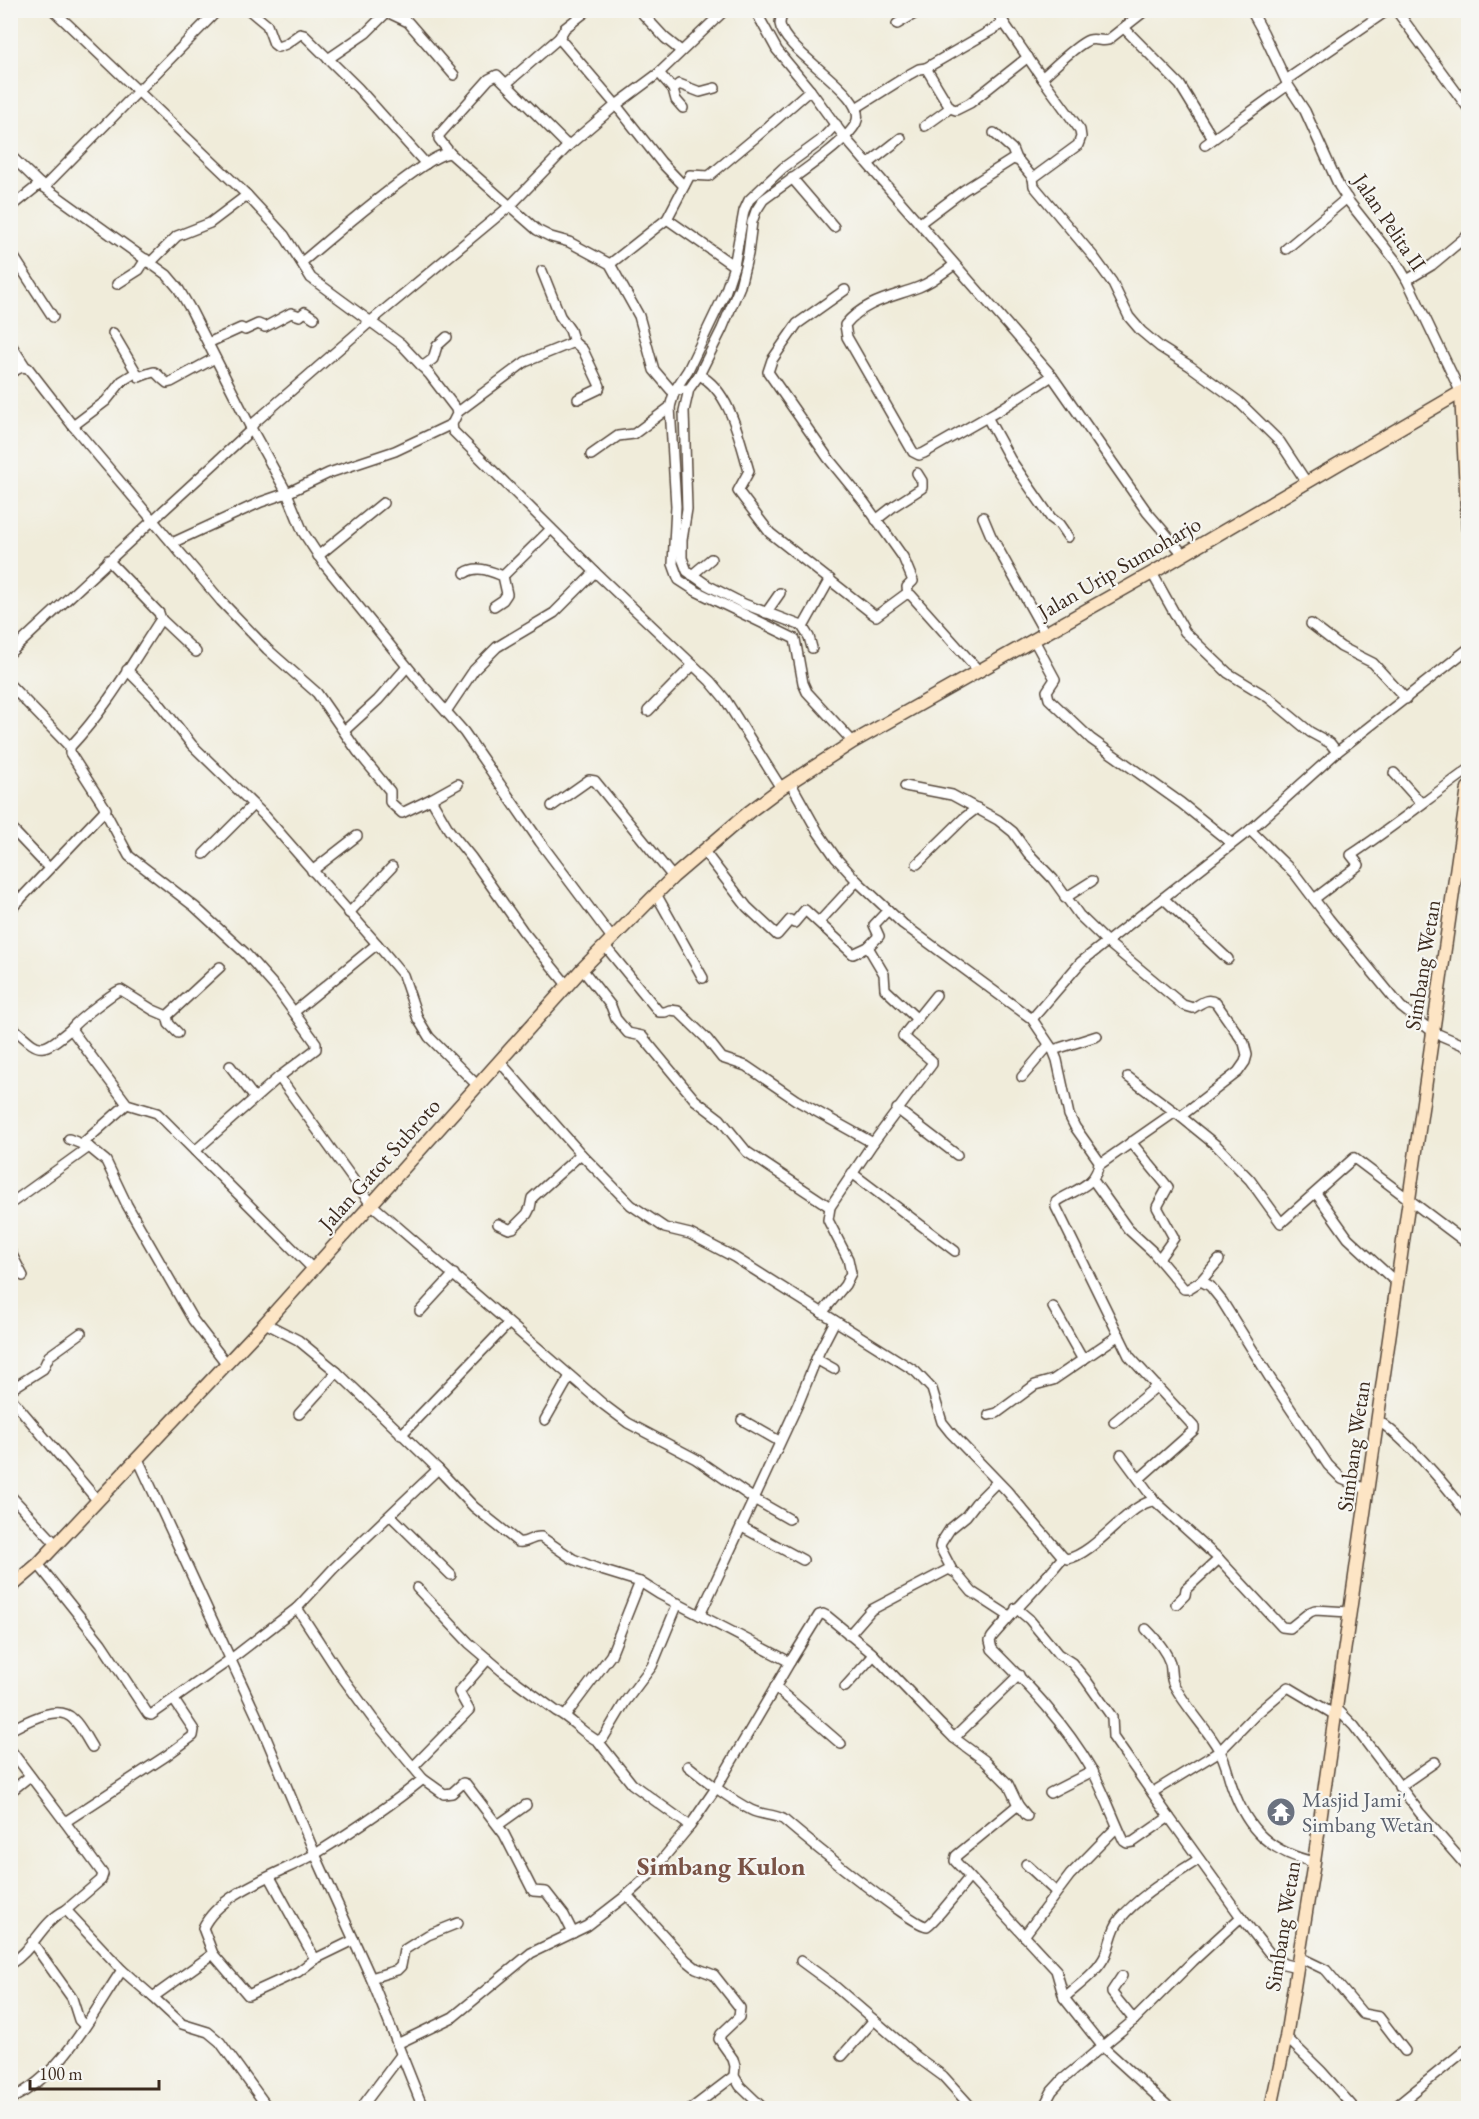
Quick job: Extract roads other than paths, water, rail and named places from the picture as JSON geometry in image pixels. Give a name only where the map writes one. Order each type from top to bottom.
[{"type":"main road","name":"Jalan Urip Sumoharjo","points":[[786,785],[853,742],[1152,573],[1465,391]]},
{"type":"main road","points":[[1465,391],[1468,529]]},
{"type":"main road","name":"Jalan Gatot Subroto","points":[[10,1588],[57,1545],[265,1323],[370,1203],[608,942],[703,850],[786,785]]},
{"type":"main road","name":"Simbang Wetan","points":[[1271,2109],[1286,2037],[1314,1862],[1433,1032],[1443,979],[1468,788]]},
{"type":"street","points":[[53,10],[247,195],[284,235],[311,278],[401,344],[458,412]]},
{"type":"street","points":[[10,208],[42,185],[218,10]]},
{"type":"street","points":[[249,10],[267,25],[274,44],[278,47],[300,34],[304,35],[358,88],[426,164]]},
{"type":"street","points":[[507,83],[559,38],[565,28],[588,10]]},
{"type":"street","points":[[639,10],[665,38],[681,51]]},
{"type":"street","points":[[10,653],[251,429],[254,423],[371,321],[511,205],[568,146],[616,105],[659,73],[725,10]]},
{"type":"street","points":[[755,10],[777,50],[868,164],[1052,376],[1147,512],[1183,554]]},
{"type":"street","points":[[591,455],[618,436],[634,434],[670,407],[682,389],[688,370],[725,293],[734,266],[748,200],[783,168],[820,141],[857,122],[856,108],[843,92],[792,44],[780,26],[784,10]]},
{"type":"street","points":[[897,24],[921,10]]},
{"type":"street","points":[[995,10],[1080,130],[1081,137],[1078,146],[1033,178]]},
{"type":"street","name":"Jalan Pelita II","points":[[1251,10],[1287,82],[1305,111],[1347,198],[1395,260],[1465,391]]},
{"type":"street","points":[[1205,145],[1287,82],[1388,10]]},
{"type":"street","points":[[1396,10],[1468,108]]},
{"type":"street","points":[[328,59],[372,28],[386,11],[408,22],[454,75]]},
{"type":"street","points":[[1042,78],[1085,42],[1095,39],[1106,42],[1141,12]]},
{"type":"street","points":[[856,108],[910,74],[926,68],[1004,23]]},
{"type":"street","points":[[1124,28],[1180,85],[1213,139]]},
{"type":"street","points":[[559,38],[661,162],[684,186]]},
{"type":"street","points":[[926,68],[950,108],[956,110],[970,103],[1028,57]]},
{"type":"street","points":[[659,73],[673,89],[676,100],[683,108]]},
{"type":"street","points":[[568,146],[497,75],[493,75],[439,135],[439,139],[450,153],[544,234],[569,242],[610,264],[639,316],[654,370],[668,388],[682,389],[699,375],[740,286],[756,211],[763,200],[792,178],[841,131]]},
{"type":"street","points":[[673,89],[680,84],[700,92],[715,88]]},
{"type":"street","points":[[610,264],[667,219],[692,174],[709,176],[810,90]]},
{"type":"street","points":[[925,126],[950,108]]},
{"type":"street","points":[[994,133],[1012,149],[1016,159],[1033,178],[1034,186],[1093,256],[1112,282],[1129,317],[1141,331],[1160,347],[1238,401],[1280,442],[1307,483]]},
{"type":"street","points":[[868,164],[901,138]]},
{"type":"street","points":[[302,262],[380,196],[426,164],[450,153]]},
{"type":"street","points":[[10,155],[42,185],[167,275],[178,288],[287,493],[303,532],[318,556],[407,667],[464,732],[608,942],[659,1012],[678,1011],[707,1040],[719,1056],[746,1066],[796,1100],[873,1143]]},
{"type":"street","points":[[920,223],[964,190],[1016,159]]},
{"type":"street","points":[[792,178],[834,227]]},
{"type":"street","points":[[117,284],[139,270],[177,236],[210,224],[247,195]]},
{"type":"street","points":[[1286,249],[1347,198]]},
{"type":"street","points":[[667,219],[734,266]]},
{"type":"street","points":[[1407,280],[1432,265],[1468,234]]},
{"type":"street","points":[[10,251],[53,317]]},
{"type":"street","points":[[954,265],[929,282],[878,300],[845,325],[847,337],[915,454],[924,453],[1052,376]]},
{"type":"street","points":[[542,271],[560,316],[570,330],[574,342],[582,350],[600,386],[599,389],[578,399]]},
{"type":"street","points":[[845,290],[797,324],[772,360],[768,372],[828,458],[864,502],[903,557],[912,579],[908,593],[978,670]]},
{"type":"street","points":[[208,344],[241,328],[245,330],[258,324],[265,327],[293,312],[298,316],[308,313],[314,318]]},
{"type":"street","points":[[113,333],[139,377],[154,371],[166,383],[171,382],[215,358]]},
{"type":"street","points":[[422,367],[433,358],[437,346],[447,337]]},
{"type":"street","points":[[574,342],[525,362],[458,412],[452,424],[453,431],[725,699],[836,858],[857,881],[888,910],[953,963],[1032,1019],[1057,1060],[1069,1115],[1074,1127],[1099,1161],[1099,1165]]},
{"type":"street","points":[[10,343],[25,366],[73,426],[229,609],[267,649],[317,693],[357,752],[390,791],[388,796],[390,802],[398,812],[402,813],[458,784]]},
{"type":"street","points":[[10,373],[25,366]]},
{"type":"street","points":[[73,426],[106,401],[122,381],[135,373]]},
{"type":"street","points":[[699,375],[725,402],[749,471],[740,487],[740,495],[770,533],[830,579],[868,612],[876,615],[908,593]]},
{"type":"street","points":[[682,389],[687,509],[683,530],[684,574]]},
{"type":"street","points":[[670,407],[676,506],[673,564],[684,574],[766,618],[795,639],[803,683],[807,692],[853,742]]},
{"type":"street","points":[[987,417],[1010,459],[1051,518],[1059,524],[1068,537]]},
{"type":"street","points":[[172,543],[328,473],[395,452],[452,424]]},
{"type":"street","points":[[876,520],[922,488],[922,481],[917,473]]},
{"type":"street","points":[[318,556],[383,503]]},
{"type":"street","points":[[983,518],[1045,633]]},
{"type":"street","points":[[503,576],[551,529]]},
{"type":"street","points":[[711,559],[684,574],[679,580],[696,591],[766,618],[803,627],[812,648]]},
{"type":"street","points":[[108,560],[159,613],[161,619],[196,652]]},
{"type":"street","points":[[465,573],[472,569],[484,569],[503,576]]},
{"type":"street","points":[[447,710],[474,670],[497,647],[554,613],[595,573]]},
{"type":"street","points":[[1152,573],[1185,632],[1227,672],[1269,698],[1310,732],[1330,743],[1337,752]]},
{"type":"street","points":[[494,606],[507,594],[503,576]]},
{"type":"street","points":[[803,627],[830,579]]},
{"type":"street","points":[[766,618],[780,593]]},
{"type":"street","points":[[161,619],[108,702],[70,747],[70,753],[107,808],[105,811],[129,856],[187,901],[246,954],[277,988],[317,1046],[254,1097],[195,1151]]},
{"type":"street","points":[[1311,624],[1341,647],[1373,663],[1406,699]]},
{"type":"street","points":[[1034,640],[1055,679],[1047,691],[1046,695],[1049,699],[1091,739],[1181,802],[1231,843]]},
{"type":"street","points":[[1032,1019],[1081,962],[1250,830],[1337,752],[1468,649]]},
{"type":"street","points":[[648,711],[693,665]]},
{"type":"street","points":[[344,730],[378,700],[407,667]]},
{"type":"street","points":[[127,670],[155,698],[192,745],[265,816],[377,944],[403,975],[418,1019],[429,1037],[478,1086]]},
{"type":"street","points":[[10,685],[70,747]]},
{"type":"street","points":[[1314,899],[1359,865],[1351,855],[1390,830],[1421,803],[1468,770]]},
{"type":"street","points":[[1394,773],[1421,803]]},
{"type":"street","points":[[552,806],[589,780],[595,781],[674,877]]},
{"type":"street","points":[[905,786],[952,795],[975,810],[998,820],[1013,832],[1053,879],[1078,915],[1106,941],[1183,1005],[1194,1008],[1206,1000],[1216,1003],[1244,1043],[1247,1055],[1238,1072],[1178,1114],[1131,1142],[1099,1165],[1093,1180],[1056,1202],[1056,1207],[1129,1356],[1193,1424],[1194,1430],[1139,1479]]},
{"type":"street","points":[[431,799],[449,830],[523,931],[567,985]]},
{"type":"street","points":[[204,854],[253,805]]},
{"type":"street","points":[[917,864],[975,810]]},
{"type":"street","points":[[10,910],[105,811]]},
{"type":"street","points":[[10,827],[49,868]]},
{"type":"street","points":[[1250,830],[1295,874],[1401,1007],[1433,1032],[1468,1047]]},
{"type":"street","points":[[312,871],[357,836]]},
{"type":"street","points":[[703,850],[747,907],[777,935],[790,920],[794,923],[805,910],[820,921],[853,954],[868,947],[879,936],[874,925],[888,910]]},
{"type":"street","points":[[349,913],[392,867]]},
{"type":"street","points":[[820,921],[857,881]]},
{"type":"street","points":[[1065,898],[1092,881]]},
{"type":"street","points":[[10,890],[20,900]]},
{"type":"street","points":[[656,894],[703,978]]},
{"type":"street","points":[[1163,898],[1227,960]]},
{"type":"street","points":[[294,1012],[377,944]]},
{"type":"street","points":[[868,947],[884,974],[885,989],[916,1019]]},
{"type":"street","points":[[166,1016],[220,967]]},
{"type":"street","points":[[582,969],[611,1006],[616,1018],[628,1033],[642,1036],[694,1100],[720,1119],[747,1152],[830,1207]]},
{"type":"street","points":[[10,1025],[34,1046],[46,1048],[71,1029],[74,1023],[117,991],[122,990],[166,1016],[178,1033]]},
{"type":"street","points":[[822,1313],[851,1274],[848,1259],[828,1220],[830,1207],[897,1109],[932,1064],[932,1061],[903,1036],[936,995]]},
{"type":"street","points":[[71,1029],[127,1104],[157,1113],[312,1268]]},
{"type":"street","points":[[1022,1077],[1051,1047],[1097,1036]]},
{"type":"street","points":[[500,1062],[581,1154],[631,1205],[665,1228],[690,1234],[734,1257],[915,1371],[927,1382],[936,1399],[942,1422],[977,1462],[1032,1518],[1063,1557],[1067,1559],[1078,1556],[1148,1501],[1155,1501]]},
{"type":"street","points":[[230,1066],[254,1097]]},
{"type":"street","points":[[279,1077],[370,1203],[454,1274],[508,1324],[628,1423],[696,1459],[754,1499],[789,1519]]},
{"type":"street","points":[[1128,1077],[1218,1146],[1250,1180],[1281,1222],[1354,1158],[1468,1244]]},
{"type":"street","points":[[10,1204],[86,1145],[127,1104]]},
{"type":"street","points":[[897,1109],[957,1155]]},
{"type":"street","points":[[69,1139],[86,1145],[106,1161],[127,1205],[193,1320],[226,1363]]},
{"type":"street","points":[[1131,1142],[1168,1187],[1157,1207],[1174,1238],[1159,1259]]},
{"type":"street","points":[[498,1224],[509,1229],[513,1228],[530,1208],[532,1198],[581,1154]]},
{"type":"street","points":[[852,1173],[955,1251]]},
{"type":"street","points":[[1093,1180],[1128,1229],[1159,1259],[1184,1288],[1188,1289],[1201,1281],[1219,1260]]},
{"type":"street","points":[[1316,1193],[1352,1242],[1398,1284]]},
{"type":"street","points":[[10,1251],[23,1276]]},
{"type":"street","points":[[420,1311],[454,1274]]},
{"type":"street","points":[[1201,1281],[1210,1286],[1222,1301],[1328,1465],[1342,1479],[1368,1490]]},
{"type":"street","points":[[1053,1307],[1083,1360]]},
{"type":"street","points":[[700,1615],[835,1321]]},
{"type":"street","points":[[265,1323],[298,1340],[337,1372],[438,1469],[474,1508],[518,1542],[523,1543],[537,1536],[541,1537],[573,1559],[640,1582],[790,1662]]},
{"type":"street","points":[[401,1435],[508,1324]]},
{"type":"street","points":[[10,1390],[43,1369],[45,1360],[49,1356],[81,1333]]},
{"type":"street","points":[[989,1415],[997,1413],[1035,1385],[1053,1380],[1119,1335]]},
{"type":"street","points":[[816,1359],[834,1369]]},
{"type":"street","points":[[299,1414],[337,1372]]},
{"type":"street","points":[[545,1420],[570,1376]]},
{"type":"street","points":[[1114,1422],[1157,1386]]},
{"type":"street","points":[[10,1397],[98,1501]]},
{"type":"street","points":[[742,1420],[780,1441]]},
{"type":"street","points":[[1378,1420],[1398,1435],[1446,1484],[1468,1515]]},
{"type":"street","points":[[1121,1455],[1155,1501],[1219,1559],[1282,1627],[1290,1628],[1310,1611],[1349,1612]]},
{"type":"street","points":[[138,1459],[231,1659],[371,1978],[423,2109]]},
{"type":"street","points":[[38,1564],[101,1643],[148,1714],[155,1714],[297,1608],[334,1568],[438,1469]]},
{"type":"street","points":[[997,1482],[940,1542],[940,1547],[952,1570],[972,1592],[1029,1619],[1058,1654],[1072,1663],[1112,1717],[1113,1737],[1241,1917],[1271,1955],[1284,1964],[1298,1962],[1326,1970],[1363,2014],[1379,2017],[1405,2051]]},
{"type":"street","points":[[10,1496],[57,1545]]},
{"type":"street","points":[[391,1516],[451,1575]]},
{"type":"street","points":[[742,1527],[803,1560]]},
{"type":"street","points":[[1063,1557],[1030,1596],[1012,1612],[992,1637],[990,1645],[1061,1722],[1093,1771],[1124,1841],[1130,1843],[1169,1816]]},
{"type":"street","points":[[1176,1604],[1185,1595],[1186,1589],[1219,1559]]},
{"type":"street","points":[[849,1635],[870,1610],[946,1569],[952,1570]]},
{"type":"street","points":[[566,1715],[611,1655],[640,1582]]},
{"type":"street","points":[[417,1588],[469,1643],[598,1741],[632,1784],[690,1826]]},
{"type":"street","points":[[598,1741],[604,1737],[625,1702],[652,1666],[678,1603]]},
{"type":"street","points":[[297,1608],[340,1674],[373,1719],[423,1779],[444,1794],[452,1793],[463,1783],[466,1784],[498,1825],[520,1863],[532,1890],[546,1892],[564,1915],[573,1933]]},
{"type":"street","points":[[397,2044],[453,2017],[531,1953],[595,1920],[650,1874],[690,1826],[716,1788],[821,1614],[827,1616],[874,1655],[935,1720],[954,1738],[984,1760],[1008,1784],[1018,1805],[1027,1816]]},
{"type":"street","points":[[1146,1629],[1170,1662],[1173,1683],[1193,1716],[1220,1750],[1233,1791],[1253,1828],[1269,1844],[1294,1857],[1314,1862]]},
{"type":"street","points":[[845,1687],[874,1655]]},
{"type":"street","points":[[413,1767],[469,1710],[459,1692],[488,1659]]},
{"type":"street","points":[[954,1738],[1019,1675]]},
{"type":"street","points":[[775,1687],[841,1744]]},
{"type":"street","points":[[1153,1792],[1220,1750],[1255,1715],[1288,1687],[1335,1712],[1354,1726],[1400,1787],[1468,1868]]},
{"type":"street","points":[[65,1822],[193,1736],[194,1730],[174,1700]]},
{"type":"street","points":[[10,1730],[41,1715],[60,1712],[72,1717],[92,1747]]},
{"type":"street","points":[[10,1749],[104,1874],[101,1880],[66,1910],[50,1919],[21,1957],[10,1964]]},
{"type":"street","points":[[1400,1787],[1435,1762]]},
{"type":"street","points":[[688,1766],[750,1810],[783,1820],[895,1908],[922,1926],[936,1920],[952,1896],[969,1878]]},
{"type":"street","points":[[1050,1793],[1093,1771]]},
{"type":"street","points":[[10,1792],[30,1776]]},
{"type":"street","points":[[354,1940],[315,1959],[298,1972],[248,1995],[213,1954],[203,1928],[206,1921],[234,1897],[315,1854],[366,1822],[423,1779]]},
{"type":"street","points":[[498,1825],[526,1805]]},
{"type":"street","points":[[1018,1805],[956,1856],[955,1861],[1056,1970],[1064,1998],[1103,2047],[1170,2109]]},
{"type":"street","points":[[1024,1936],[1070,1875],[1117,1827]]},
{"type":"street","points":[[1064,1998],[1100,1965],[1114,1929],[1121,1919],[1144,1897],[1199,1859]]},
{"type":"street","points":[[1026,1864],[1056,1892]]},
{"type":"street","points":[[270,1876],[315,1959]]},
{"type":"street","points":[[627,1895],[686,1960],[696,1968],[714,1975],[740,2008],[739,2018],[721,2034],[719,2039],[733,2058],[734,2076],[740,2086],[763,2109]]},
{"type":"street","points":[[66,1910],[122,1970],[176,2020],[208,2032],[220,2042],[268,2109]]},
{"type":"street","points":[[1043,2109],[1058,2084],[1134,2020],[1241,1917]]},
{"type":"street","points":[[371,1978],[397,1970],[401,1966],[404,1950],[428,1935],[458,1923]]},
{"type":"street","points":[[32,1942],[72,1998],[79,2020],[86,2026]]},
{"type":"street","points":[[153,1997],[213,1954]]},
{"type":"street","points":[[801,1961],[943,2076],[972,2109]]},
{"type":"street","points":[[10,2099],[23,2092],[62,2059],[122,1970]]},
{"type":"street","points":[[1122,1976],[1112,1993],[1134,2020]]},
{"type":"street","points":[[842,2055],[874,2020]]},
{"type":"street","points":[[1286,2037],[1321,2071],[1354,2109]]},
{"type":"street","points":[[1394,2109],[1408,2104],[1468,2048]]},
{"type":"street","points":[[361,2109],[401,2055]]},
{"type":"street","points":[[692,2109],[734,2076]]},
{"type":"place","name":"Masjid Jami' Simbang Wetan","points":[[1281,1812]]},
{"type":"district","name":"Simbang Kulon","points":[[721,1866]]}]
